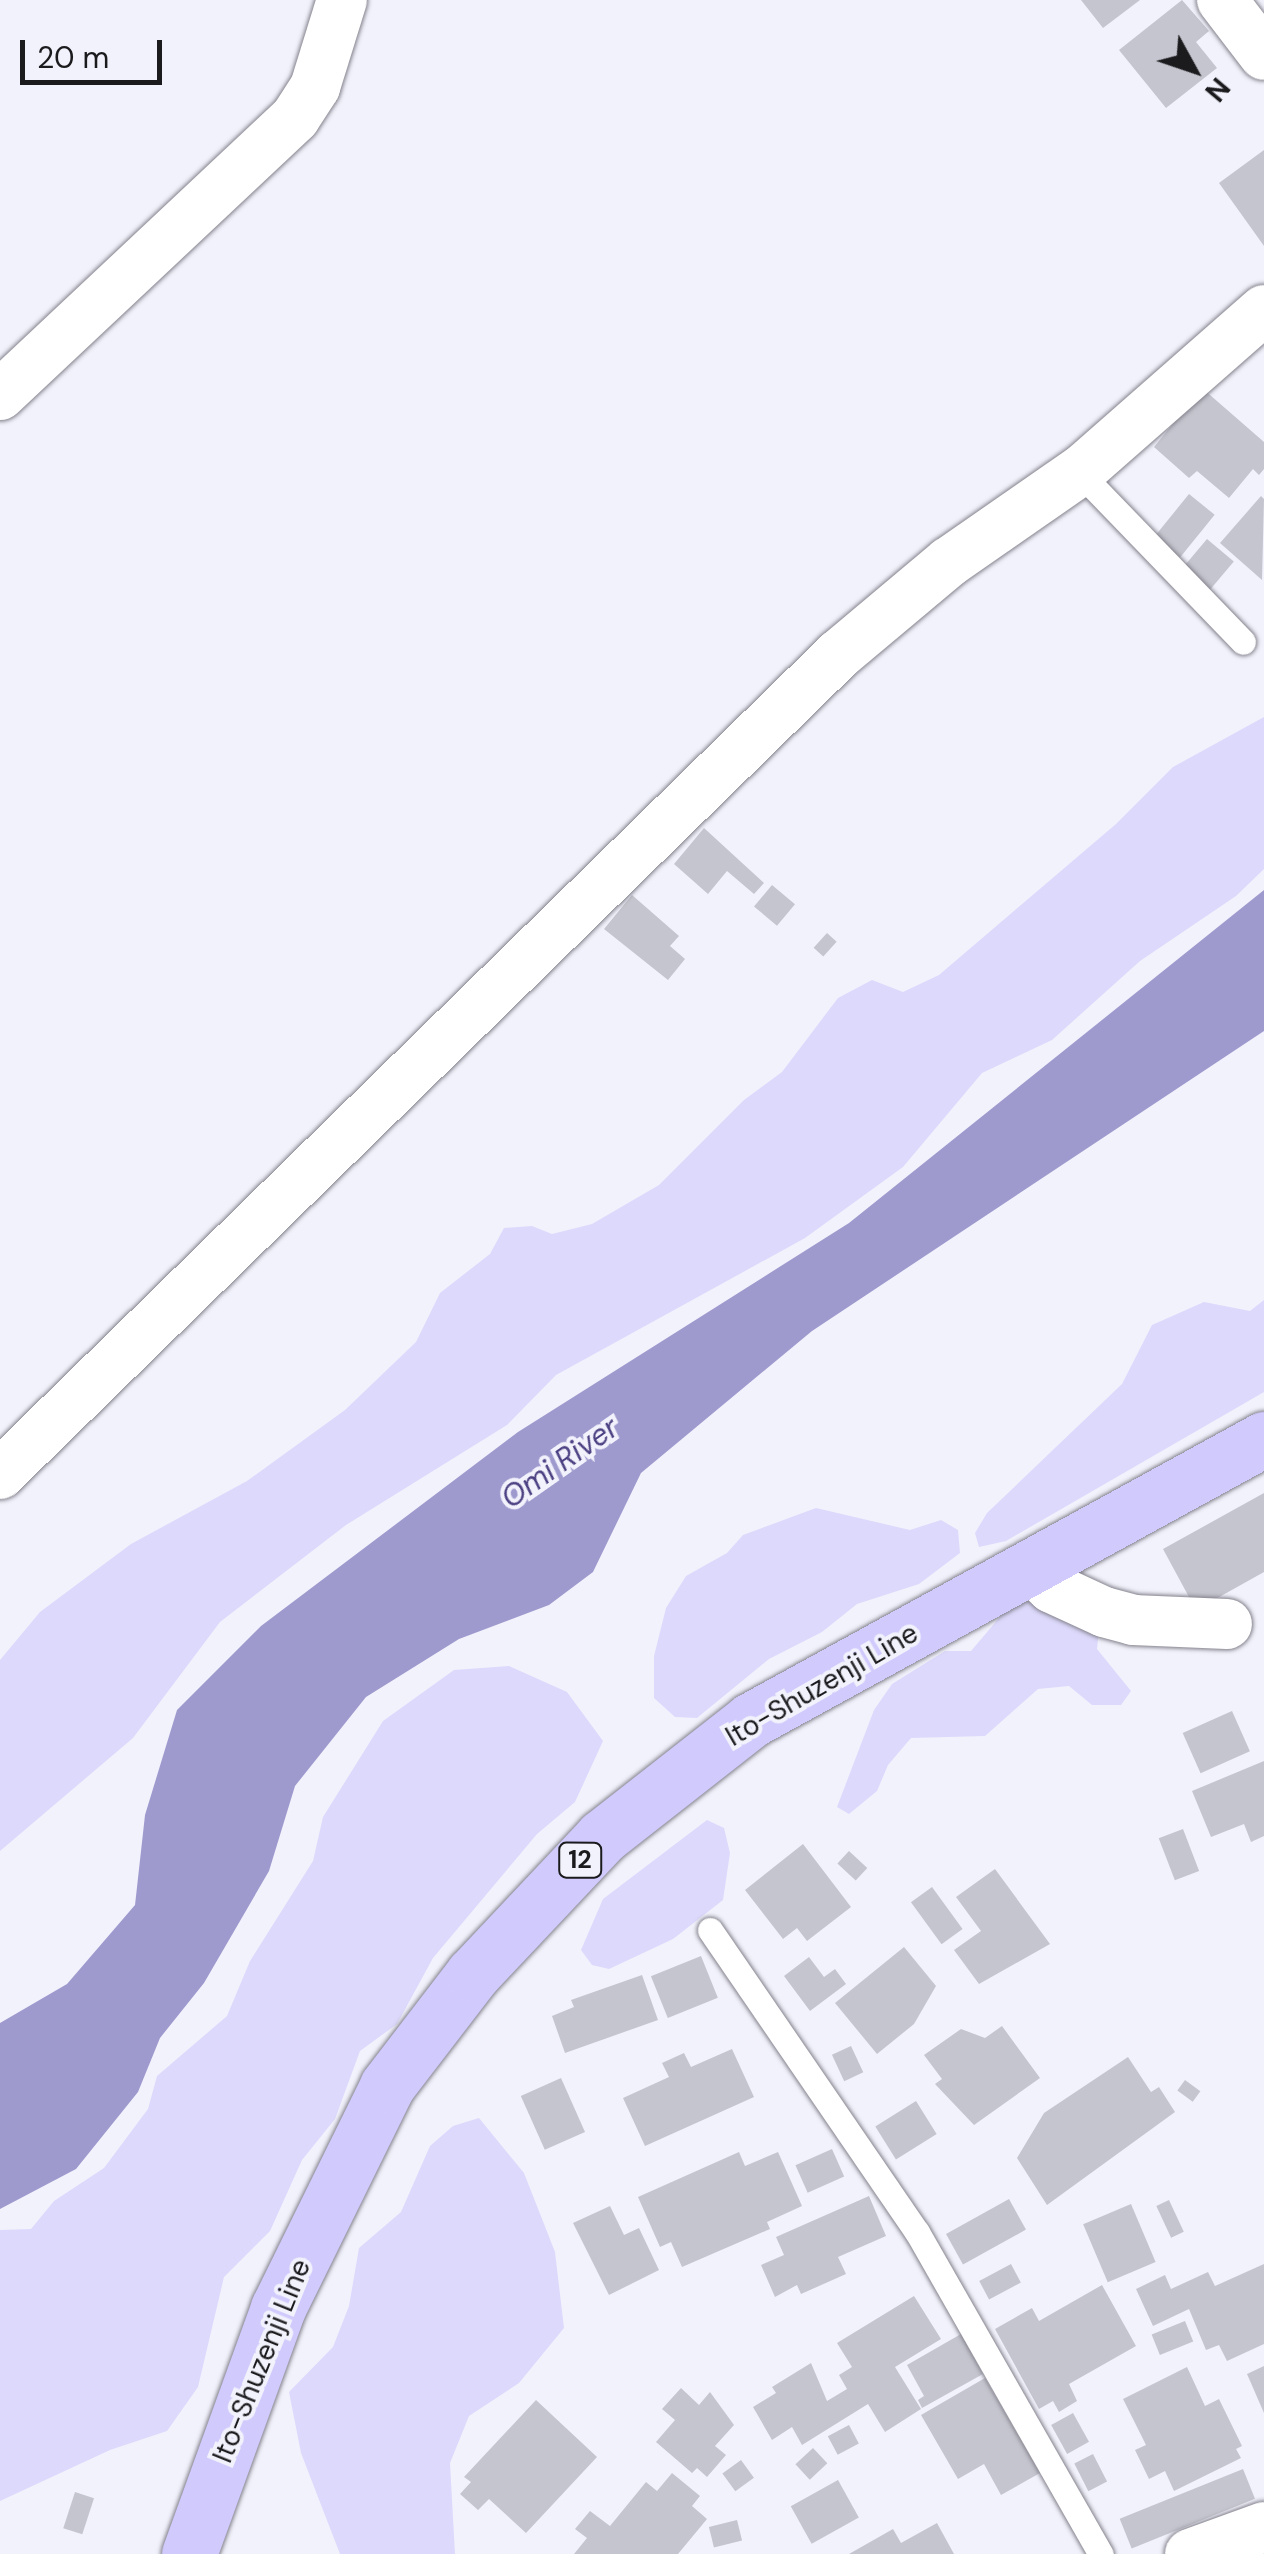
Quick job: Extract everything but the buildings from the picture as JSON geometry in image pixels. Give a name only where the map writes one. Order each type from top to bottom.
[{"type":"main road","name":"Ito-Shuzenji Line","points":[[188,2554],[278,2308],[378,2103],[472,1974],[602,1838],[751,1720],[1262,1442]]},
{"type":"street","points":[[0,395],[294,118],[315,87],[342,0]]},
{"type":"street","points":[[1222,0],[1264,56]]},
{"type":"street","points":[[0,1474],[838,655],[949,562],[1079,472],[1264,310]]},
{"type":"street","points":[[1030,1567],[1052,1588],[1104,1612],[1228,1624]]},
{"type":"street","points":[[1190,2554],[1264,2527]]},
{"type":"lane","points":[[1079,472],[1243,642]]},
{"type":"lane","points":[[710,1930],[918,2232],[1101,2554]]},
{"type":"shaded area","points":[[1264,717],[1264,869],[1236,896],[1140,961],[1052,1040],[982,1073],[903,1167],[805,1238],[556,1375],[507,1425],[346,1525],[220,1622],[133,1738],[0,1851],[0,1660],[40,1612],[131,1544],[247,1481],[345,1410],[416,1342],[440,1293],[490,1254],[504,1228],[532,1226],[552,1234],[592,1224],[659,1185],[744,1100],[782,1072],[838,998],[872,980],[903,992],[939,975],[1116,824],[1173,767]]},
{"type":"shaded area","points":[[1264,1300],[1264,1392],[1006,1541],[979,1547],[975,1533],[987,1513],[1122,1384],[1152,1325],[1204,1302],[1250,1311]]},
{"type":"shaded area","points":[[816,1508],[910,1530],[941,1520],[958,1530],[960,1553],[919,1584],[857,1604],[822,1632],[769,1659],[697,1718],[675,1717],[654,1698],[654,1656],[666,1608],[686,1576],[727,1553],[743,1535]]},
{"type":"shaded area","points":[[1035,1598],[1099,1630],[1097,1649],[1131,1691],[1121,1705],[1092,1705],[1069,1686],[1038,1689],[985,1736],[911,1738],[888,1765],[877,1791],[849,1814],[837,1807],[874,1710],[892,1684],[945,1651],[971,1651],[1010,1605]]},
{"type":"shaded area","points":[[509,1666],[567,1692],[603,1741],[575,1802],[537,1834],[433,1958],[397,2024],[360,2051],[335,2119],[302,2160],[270,2231],[224,2277],[198,2387],[167,2431],[110,2450],[0,2501],[0,2230],[31,2229],[54,2201],[104,2168],[148,2109],[157,2076],[227,2016],[250,1961],[313,1861],[323,1817],[383,1721],[454,1670]]},
{"type":"shaded area","points":[[707,1820],[724,1828],[730,1853],[723,1900],[673,1939],[609,1969],[592,1965],[581,1950],[603,1899]]},
{"type":"shaded area","points":[[479,2118],[524,2173],[555,2252],[564,2328],[519,2383],[469,2416],[450,2463],[455,2554],[340,2554],[301,2453],[289,2392],[333,2347],[349,2306],[359,2248],[401,2212],[430,2146],[453,2126]]},
{"type":"water","name":"Omi River","points":[[1264,890],[1264,1031],[812,1331],[641,1473],[593,1572],[549,1605],[459,1639],[366,1697],[295,1786],[269,1871],[204,1983],[160,2038],[138,2092],[76,2169],[0,2209],[0,2023],[67,1984],[135,1905],[145,1815],[177,1710],[261,1626],[518,1432],[849,1223]]}]
